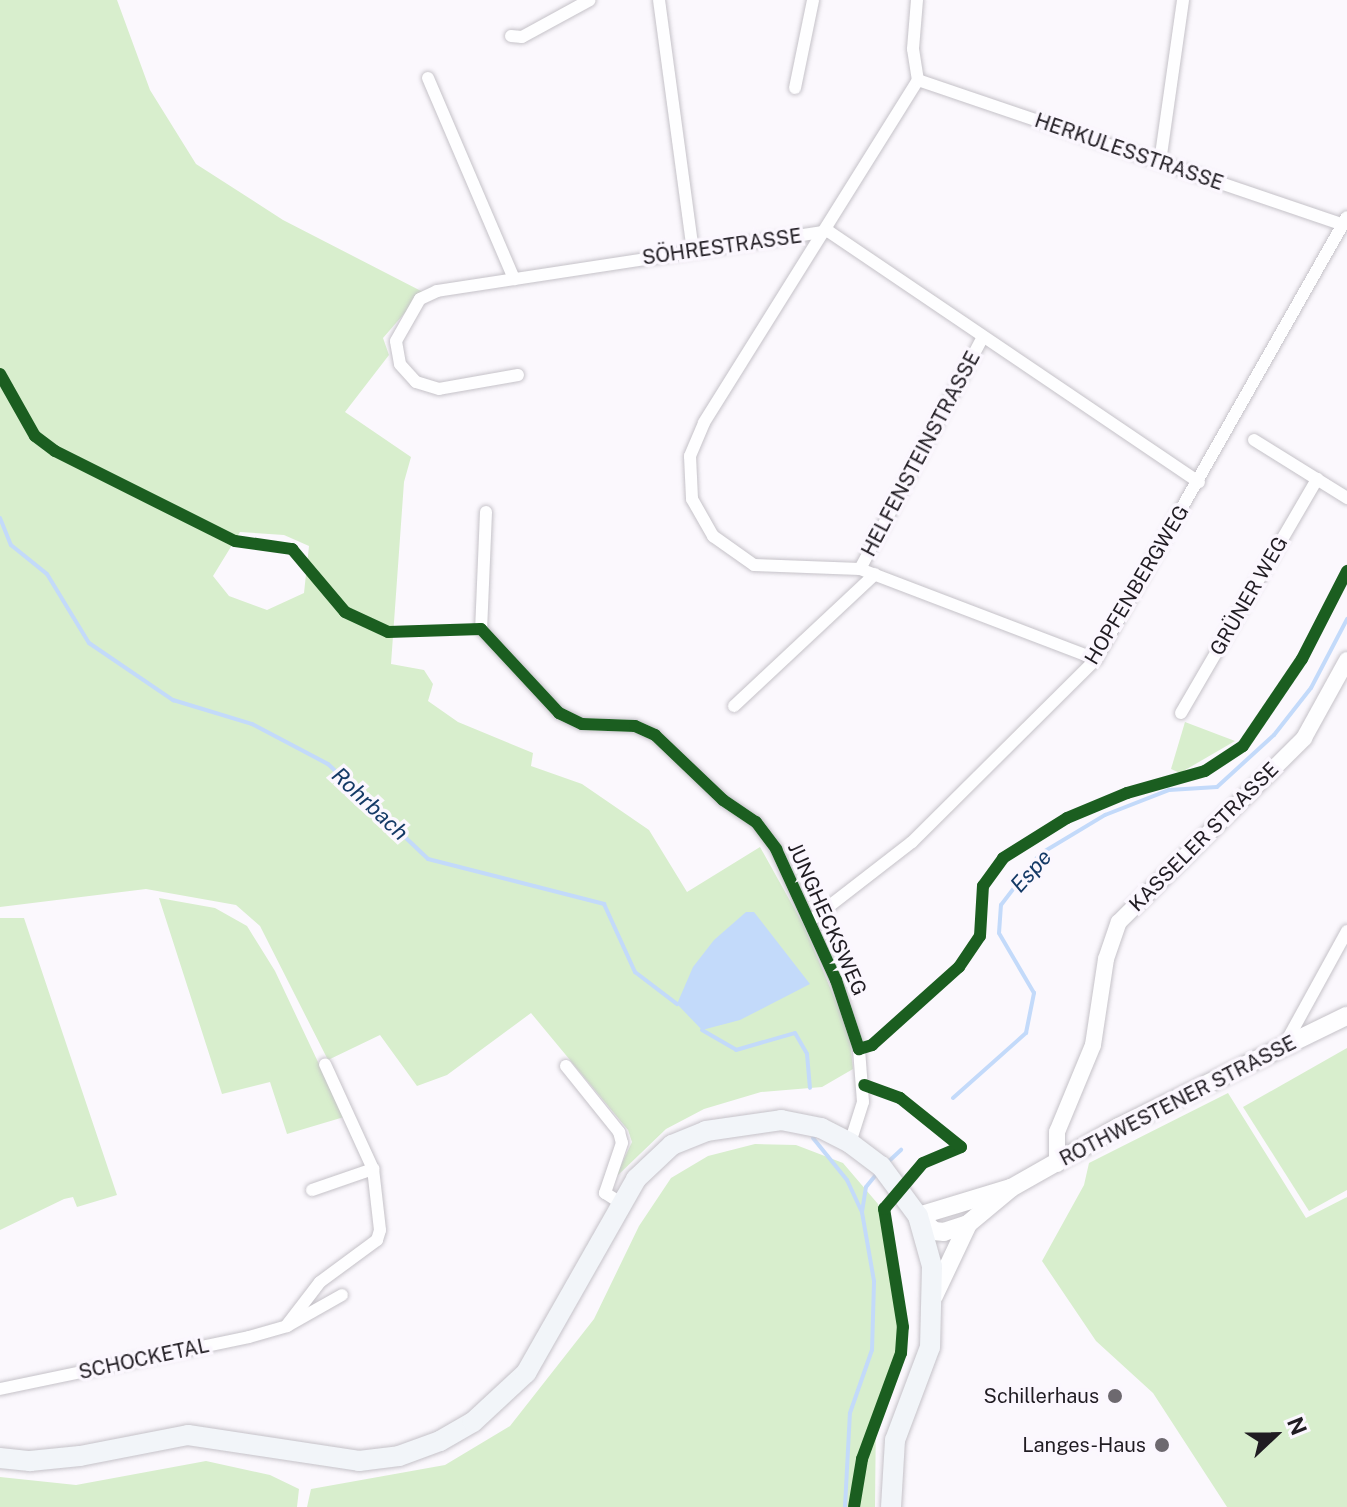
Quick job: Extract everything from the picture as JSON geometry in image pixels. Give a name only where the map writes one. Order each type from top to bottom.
[{"type":"main road","name":"ROTHWESTENER STRASSE","points":[[918,1216],[1011,1188],[1285,1044],[1347,1016]]},
{"type":"main road","points":[[0,1458],[30,1461],[80,1456],[188,1435],[359,1461],[399,1456],[440,1441],[483,1414],[526,1373],[636,1179],[672,1145],[706,1131],[781,1120],[821,1128],[850,1143],[881,1166],[918,1216],[934,1231],[968,1224]]},
{"type":"main road","name":"ROTHWESTENER STRASSE","points":[[968,1224],[1011,1188]]},
{"type":"main road","points":[[891,1507],[895,1440],[930,1347],[934,1296],[918,1216]]},
{"type":"main road","points":[[934,1296],[968,1224]]},
{"type":"street","points":[[511,36],[522,37],[590,0]]},
{"type":"street","points":[[659,0],[693,250]]},
{"type":"street","points":[[795,88],[813,0]]},
{"type":"street","points":[[917,0],[913,49],[918,80],[828,231],[704,423],[690,456],[688,482],[697,511],[713,536],[754,565],[835,572],[860,569],[1096,659]]},
{"type":"street","points":[[1160,162],[1183,0]]},
{"type":"street","points":[[428,78],[514,279]]},
{"type":"street","name":"HERKULESSTRASSE","points":[[918,80],[1344,221]]},
{"type":"street","name":"HOPFENBERGWEG","points":[[810,921],[912,842],[1096,659],[1199,482],[1344,221]]},
{"type":"street","name":"SÖHRESTRASSE","points":[[518,375],[439,389],[416,382],[400,364],[396,341],[420,299],[437,291],[828,231],[982,339],[1199,482]]},
{"type":"street","name":"HELFENSTEINSTRASSE","points":[[860,569],[982,339]]},
{"type":"street","points":[[1254,440],[1347,498]]},
{"type":"street","name":"GRÜNER WEG","points":[[1181,713],[1317,479]]},
{"type":"street","name":"JUNGHECKSWEG","points":[[486,512],[481,629],[559,713],[582,724],[635,726],[655,735],[723,800],[756,822],[776,849],[846,1006],[862,1067],[863,1106],[850,1143]]},
{"type":"street","points":[[734,706],[875,574]]},
{"type":"street","name":"KASSELER STRASSE","points":[[1057,1164],[1057,1132],[1096,1037],[1106,959],[1119,922],[1304,738],[1347,660]]},
{"type":"street","points":[[1285,1044],[1347,931]]},
{"type":"street","points":[[287,1326],[320,1282],[377,1240],[380,1215],[373,1169],[325,1064]]},
{"type":"street","points":[[566,1066],[619,1132],[622,1143],[605,1193],[621,1203]]},
{"type":"street","points":[[312,1190],[373,1169]]},
{"type":"street","name":"SCHOCKETAL","points":[[0,1389],[287,1326],[342,1295]]},
{"type":"green space","points":[[0,0],[117,0],[150,90],[196,164],[283,220],[423,292],[383,338],[389,355],[345,412],[411,457],[404,482],[391,664],[424,670],[433,684],[428,701],[458,722],[533,753],[531,766],[582,784],[649,830],[687,892],[760,847],[803,924],[849,1032],[853,1069],[822,1087],[761,1092],[704,1109],[666,1129],[615,1178],[632,1142],[628,1130],[531,1013],[447,1075],[417,1086],[380,1035],[328,1060],[260,926],[236,905],[146,889],[0,907]],"holes":[[[240,532],[284,535],[309,546],[304,593],[267,610],[229,596],[213,576]]]},
{"type":"green space","points":[[1185,722],[1235,741],[1180,773],[1171,769]]},
{"type":"green space","points":[[159,898],[215,908],[247,926],[275,971],[344,1117],[287,1134],[270,1082],[222,1094]]},
{"type":"green space","points":[[0,918],[24,918],[117,1195],[77,1207],[73,1197],[64,1199],[0,1230]]},
{"type":"green space","points":[[1347,1048],[1347,1190],[1309,1211],[1243,1107]]},
{"type":"green space","points":[[1228,1093],[1306,1218],[1347,1197],[1347,1507],[1227,1507],[1153,1393],[1096,1341],[1042,1261],[1084,1185],[1089,1163]]},
{"type":"green space","points":[[755,1144],[796,1145],[843,1163],[878,1204],[902,1301],[900,1339],[876,1411],[875,1507],[307,1507],[311,1489],[445,1465],[510,1426],[594,1319],[639,1226],[671,1178],[708,1156]]},
{"type":"green space","points":[[206,1461],[270,1475],[299,1489],[297,1507],[0,1507],[0,1477],[76,1485]]},
{"type":"water","points":[[746,912],[754,912],[810,984],[740,1020],[702,1030],[677,1004],[693,967],[714,940]]},
{"type":"waterway","name":"Rohrbach","points":[[0,518],[11,545],[47,574],[89,643],[173,700],[252,724],[328,764],[428,859],[604,904],[635,972],[677,1004]]},
{"type":"waterway","name":"Espe","points":[[953,1098],[1026,1033],[1034,993],[999,933],[1001,905],[1040,854],[1105,815],[1169,790],[1217,787],[1274,735],[1311,688],[1347,619]]},
{"type":"waterway","points":[[702,1030],[736,1050],[795,1033],[807,1054],[810,1088]]},
{"type":"waterway","points":[[813,1138],[847,1180],[862,1212]]},
{"type":"waterway","name":"Espe","points":[[888,1162],[901,1150]]},
{"type":"waterway","name":"Espe","points":[[845,1507],[850,1413],[872,1350],[874,1281],[862,1212],[866,1187],[879,1171]]},
{"type":"cycle path","points":[[0,374],[35,436],[55,451],[235,541],[292,549],[345,612],[388,632],[481,629],[559,713],[582,724],[635,726],[655,735],[723,800],[756,822],[776,849],[836,980],[859,1049],[872,1045],[959,967],[980,936],[983,886],[1003,858],[1067,818],[1127,793],[1205,771],[1243,746],[1302,659],[1347,571]]},
{"type":"cycle path","points":[[854,1507],[862,1459],[901,1353],[903,1327],[884,1209],[923,1163],[961,1147],[900,1098],[864,1085]]},
{"type":"place","name":"Schillerhaus","points":[[1115,1396]]},
{"type":"place","name":"Langes-Haus","points":[[1162,1445]]}]
